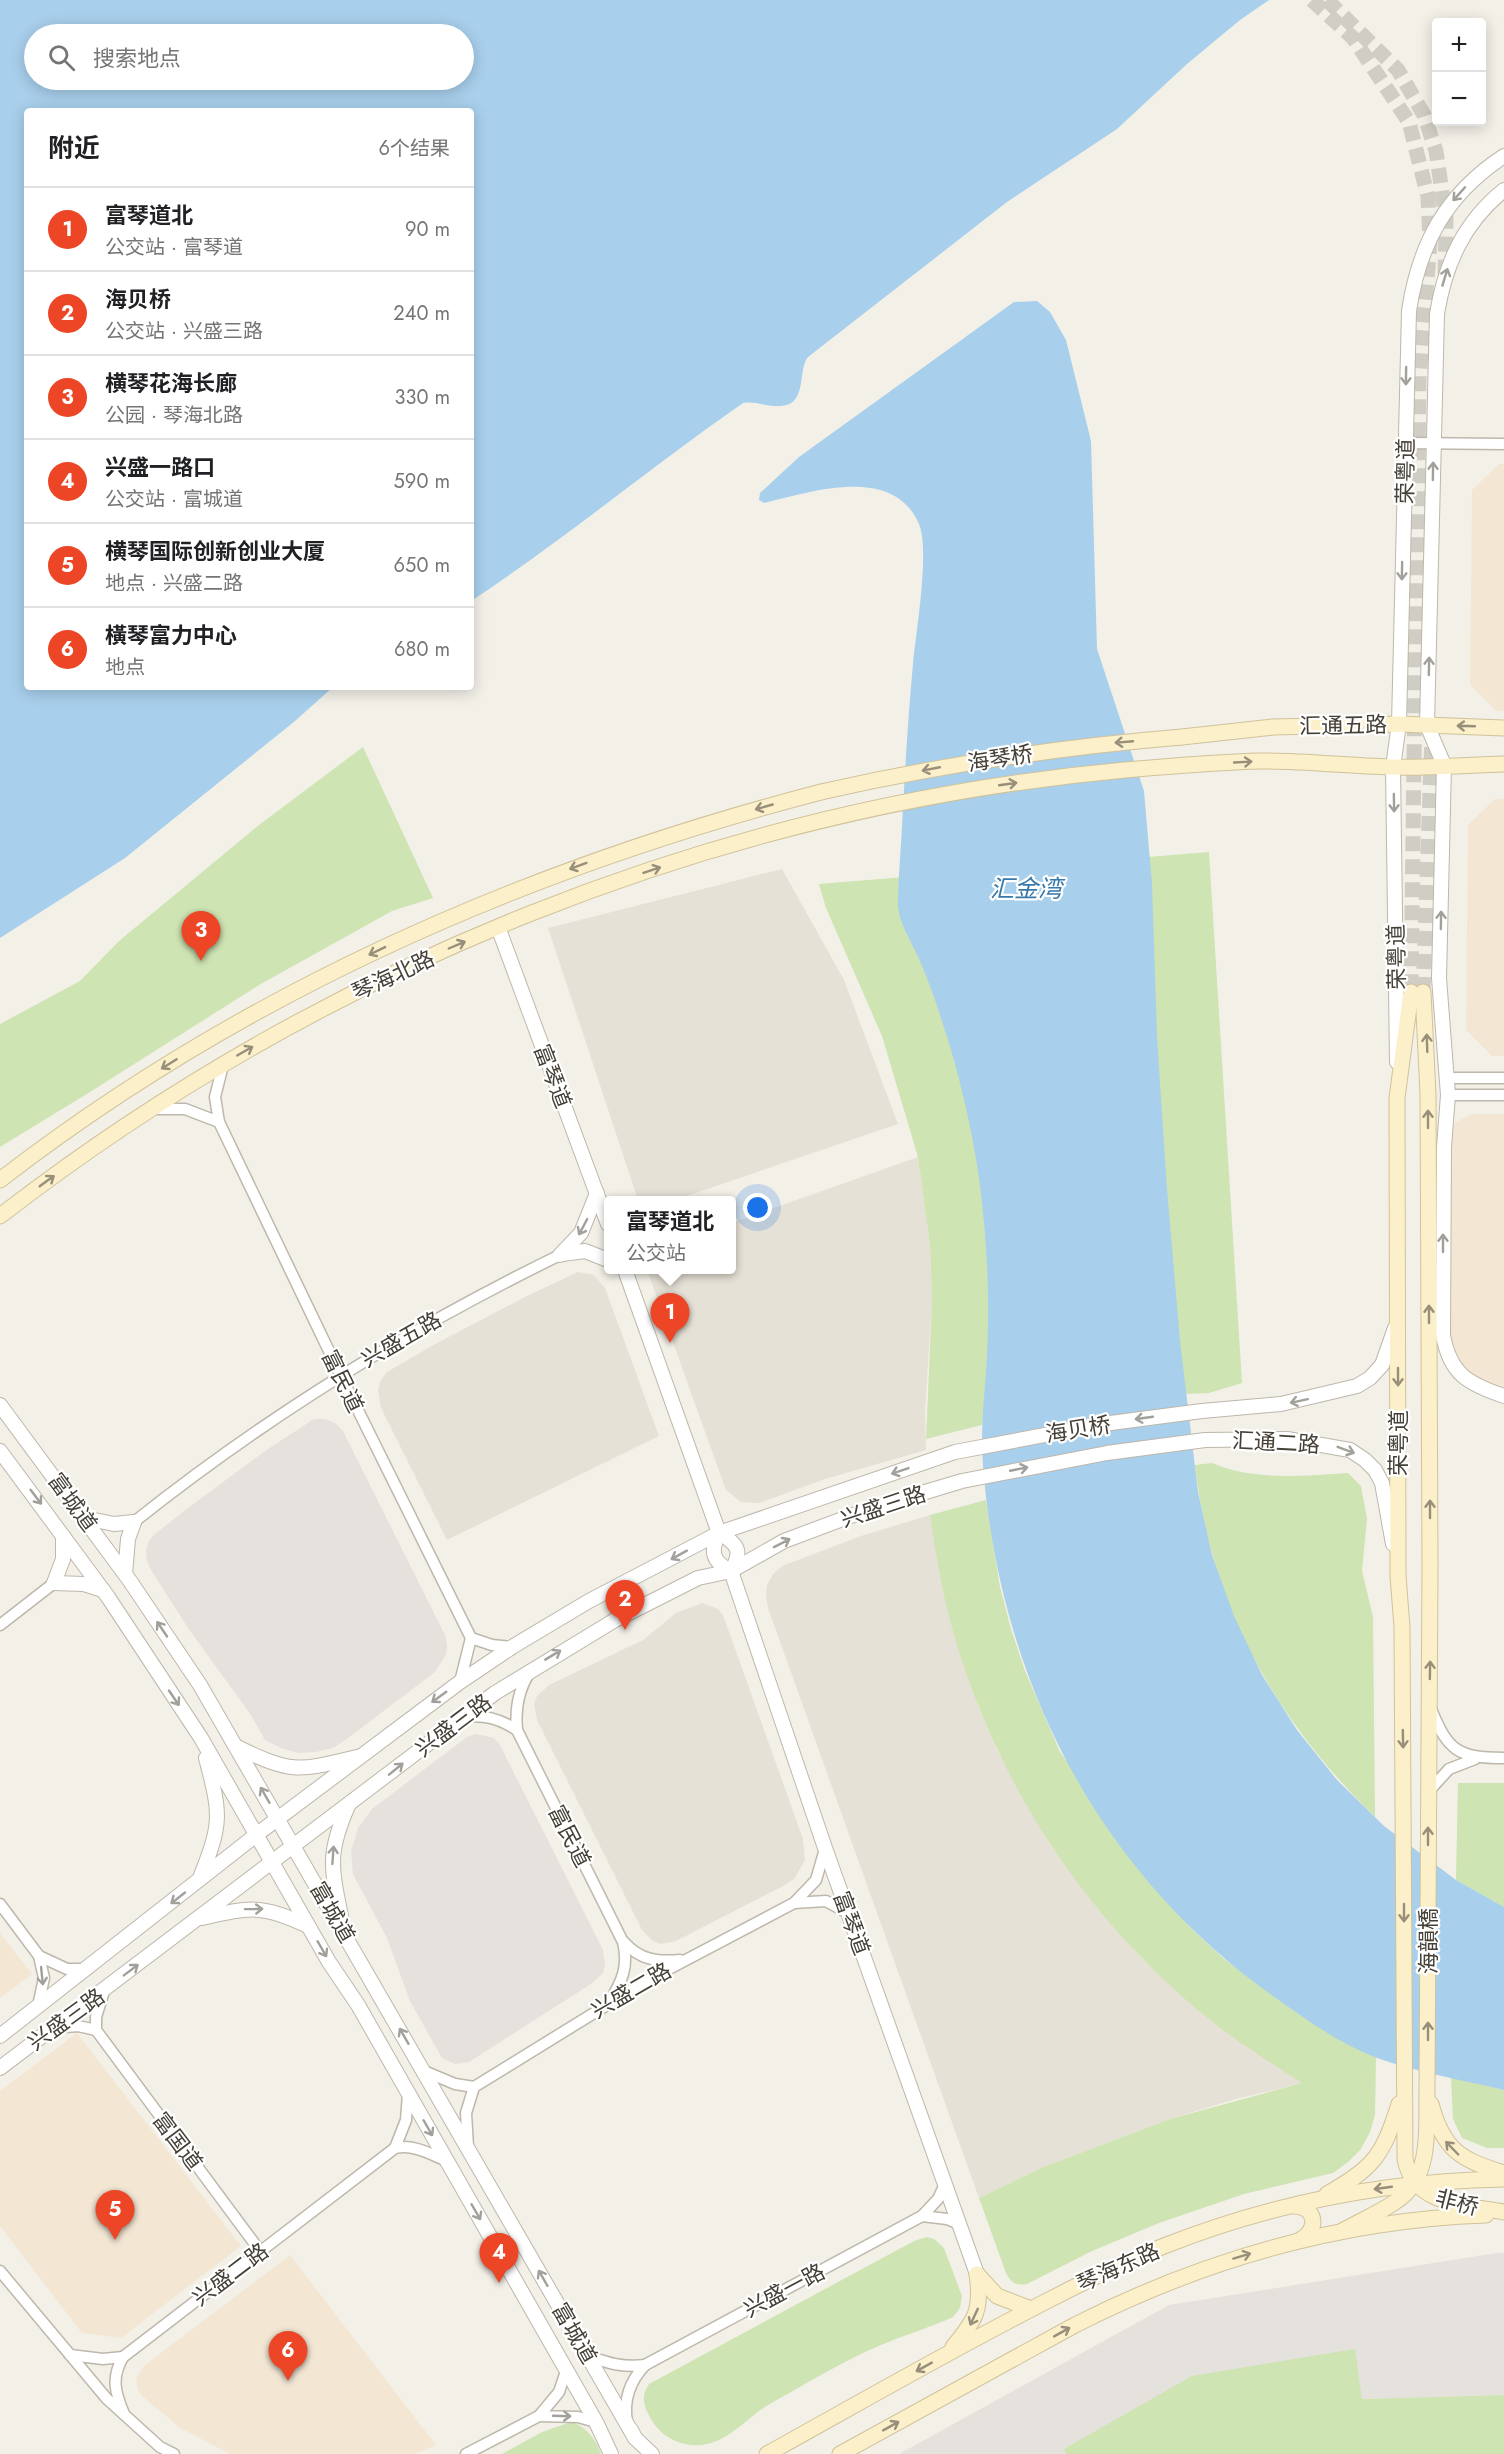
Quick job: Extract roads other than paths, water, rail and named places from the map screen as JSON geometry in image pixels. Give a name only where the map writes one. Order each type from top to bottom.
[{"type":"main road","name":"汇通五路","points":[[1182,737],[1274,727],[1399,724],[1504,728]]},
{"type":"main road","name":"海琴桥","points":[[820,792],[1000,757],[1091,745],[1182,737]]},
{"type":"main road","name":"汇通五路","points":[[1184,765],[1260,761],[1393,767],[1504,764]]},
{"type":"main road","name":"海琴桥","points":[[827,819],[1005,784],[1184,765]]},
{"type":"main road","name":"琴海北路","points":[[0,1180],[94,1113],[188,1052],[285,997],[385,947],[488,901],[581,865],[676,833],[820,792]]},
{"type":"main road","name":"琴海北路","points":[[0,1216],[65,1167],[149,1110],[223,1065],[348,996],[498,927],[666,866],[827,819]]},
{"type":"main road","name":"荣粤道","points":[[1404,1792],[1402,1627],[1398,1576],[1397,1098],[1417,992],[1428,1094],[1428,1792]]},
{"type":"main road","name":"海韻橋","points":[[1403,2090],[1404,1792]]},
{"type":"main road","name":"海韻橋","points":[[1427,2090],[1428,1792]]},
{"type":"main road","points":[[1315,2200],[1354,2178],[1375,2160],[1387,2141],[1403,2090]]},
{"type":"main road","name":"非桥","points":[[1403,2090],[1405,2159],[1414,2184],[1433,2198],[1504,2213]]},
{"type":"main road","points":[[1427,2090],[1438,2128],[1449,2145],[1469,2162],[1504,2173]]},
{"type":"main road","name":"非桥","points":[[1342,2231],[1396,2201],[1414,2184],[1424,2157],[1427,2090]]},
{"type":"main road","name":"琴海东路","points":[[767,2454],[1031,2309],[1104,2272],[1165,2246],[1228,2223],[1315,2200],[1414,2184],[1504,2179]]},
{"type":"main road","points":[[1292,2206],[1301,2206],[1309,2211],[1313,2219],[1313,2228],[1308,2236],[1300,2240]]},
{"type":"main road","name":"琴海东路","points":[[840,2454],[1111,2307],[1213,2265],[1300,2240],[1342,2231],[1427,2219],[1504,2213]]},
{"type":"main road","points":[[977,2274],[997,2296],[1031,2309]]},
{"type":"main road","points":[[948,2353],[971,2324],[977,2312],[980,2299],[977,2274]]},
{"type":"street","name":"荣粤道","points":[[1397,1098],[1393,767],[1399,724],[1409,311],[1423,252],[1442,215],[1470,182],[1504,156]]},
{"type":"street","name":"荣粤道","points":[[1504,190],[1483,209],[1466,230],[1444,279],[1436,332],[1427,725],[1444,765],[1439,978],[1448,1095],[1444,1147],[1443,1335],[1446,1352],[1455,1368],[1467,1381],[1504,1396]]},
{"type":"street","points":[[1405,443],[1504,444]]},
{"type":"street","name":"富琴道","points":[[498,927],[604,1211]]},
{"type":"street","points":[[219,1122],[215,1097],[223,1065]]},
{"type":"street","points":[[1447,1078],[1504,1078]]},
{"type":"street","points":[[1448,1095],[1504,1095]]},
{"type":"street","points":[[149,1110],[185,1109],[219,1122]]},
{"type":"street","name":"富民道","points":[[219,1122],[340,1374],[471,1638]]},
{"type":"street","points":[[560,1255],[581,1233],[597,1192]]},
{"type":"street","points":[[560,1255],[585,1251],[604,1258]]},
{"type":"street","name":"兴盛五路","points":[[134,1522],[223,1454],[340,1374],[448,1311],[560,1255]]},
{"type":"street","points":[[626,1274],[719,1533],[734,1543],[737,1551],[737,1561],[730,1571],[717,1563],[713,1554],[713,1545],[719,1533]]},
{"type":"street","name":"汇通二路","points":[[1202,1411],[1281,1404],[1357,1386],[1370,1378],[1382,1365],[1392,1342],[1398,1318]]},
{"type":"street","name":"富城道","points":[[0,1405],[85,1518],[200,1684],[635,2438],[652,2454]]},
{"type":"street","name":"海贝桥","points":[[955,1452],[1083,1427],[1202,1411]]},
{"type":"street","name":"汇通二路","points":[[1205,1440],[1287,1439],[1350,1450],[1365,1460],[1375,1470],[1382,1483],[1398,1576]]},
{"type":"street","name":"海贝桥","points":[[962,1481],[1107,1453],[1205,1440]]},
{"type":"street","name":"富城道","points":[[0,1450],[103,1590],[201,1738],[308,1926],[358,2005],[596,2422],[611,2454]]},
{"type":"street","name":"兴盛三路","points":[[0,2036],[256,1835],[460,1682],[512,1647],[589,1601],[719,1533],[955,1452]]},
{"type":"street","name":"兴盛三路","points":[[0,2068],[349,1805],[458,1719],[534,1667],[656,1598],[698,1578],[730,1571],[784,1541],[806,1532],[872,1508],[962,1481]]},
{"type":"street","points":[[85,1518],[114,1524],[134,1522],[128,1539],[125,1574]]},
{"type":"street","points":[[0,1625],[54,1583],[63,1559],[62,1534]]},
{"type":"street","name":"富琴道","points":[[730,1571],[825,1848],[977,2274]]},
{"type":"street","points":[[54,1583],[84,1584],[103,1590]]},
{"type":"street","points":[[460,1682],[471,1638],[492,1645],[512,1647]]},
{"type":"street","points":[[517,1730],[518,1697],[524,1681],[534,1667]]},
{"type":"street","points":[[1429,1704],[1441,1733],[1450,1746],[1463,1754],[1478,1758],[1504,1758]]},
{"type":"street","points":[[458,1719],[473,1716],[489,1717],[517,1730]]},
{"type":"street","name":"富民道","points":[[517,1730],[623,1942],[631,1950],[651,1960],[684,1959]]},
{"type":"street","points":[[199,1881],[213,1845],[218,1822],[217,1799],[201,1738]]},
{"type":"street","points":[[237,1747],[273,1764],[292,1769],[311,1768],[362,1756]]},
{"type":"street","points":[[1428,1792],[1449,1769],[1478,1758]]},
{"type":"street","points":[[345,1933],[332,1859],[336,1836],[349,1805]]},
{"type":"street","name":"兴盛二路","points":[[474,2087],[684,1959],[794,1902],[816,1880],[825,1848]]},
{"type":"street","name":"兴盛二路","points":[[794,1902],[825,1901],[848,1913]]},
{"type":"street","points":[[0,1904],[39,1956],[44,1978],[38,2006]]},
{"type":"street","points":[[197,1920],[242,1909],[262,1908],[282,1913],[308,1926]]},
{"type":"street","name":"富民道","points":[[608,2004],[619,1986],[625,1969],[623,1942]]},
{"type":"street","points":[[39,1956],[67,1969],[88,1969]]},
{"type":"street","points":[[53,2028],[78,2026],[96,2030],[96,2017],[105,1990]]},
{"type":"street","name":"富国道","points":[[96,2030],[260,2251]]},
{"type":"street","points":[[424,2071],[455,2084],[474,2087],[466,2113],[468,2147]]},
{"type":"street","points":[[395,2148],[406,2120],[408,2094]]},
{"type":"street","points":[[395,2148],[404,2146],[416,2148],[447,2162]]},
{"type":"street","name":"兴盛二路","points":[[123,2356],[395,2148]]},
{"type":"street","name":"兴盛一路","points":[[588,2356],[616,2366],[645,2365],[922,2216],[938,2199],[945,2184]]},
{"type":"street","points":[[922,2216],[947,2219],[959,2224]]},
{"type":"street","points":[[0,2271],[107,2399],[160,2447],[174,2454]]},
{"type":"street","points":[[70,2355],[103,2359],[123,2356]]},
{"type":"street","points":[[123,2356],[115,2372],[119,2402],[124,2414]]},
{"type":"street","name":"兴盛一路","points":[[627,2424],[625,2413],[628,2392],[632,2382],[645,2365]]},
{"type":"street","points":[[466,2454],[539,2416],[559,2392],[566,2371]]},
{"type":"street","points":[[539,2416],[579,2417],[596,2422]]},
{"type":"water","points":[[0,0],[1269,0],[1240,20],[1187,64],[1117,129],[1007,202],[808,357],[799,393],[789,404],[776,406],[743,403],[474,599],[474,108],[24,108],[24,690],[330,690],[295,721],[125,858],[0,938]]},
{"type":"water","name":"汇金湾","points":[[1037,301],[1050,312],[1066,340],[1091,441],[1097,649],[1144,791],[1152,884],[1157,1037],[1180,1341],[1198,1492],[1212,1555],[1234,1616],[1262,1675],[1297,1730],[1337,1780],[1384,1826],[1456,1880],[1504,1907],[1504,2090],[1408,2068],[1350,2046],[1273,1996],[1211,1946],[1156,1891],[1108,1830],[1068,1764],[1036,1695],[1011,1622],[993,1545],[983,1466],[982,1425],[988,1335],[988,1292],[977,1164],[969,1121],[948,1038],[926,975],[901,919],[898,905],[910,704],[923,571],[922,536],[919,524],[907,505],[890,494],[871,488],[827,489],[764,503],[759,500],[760,493],[799,457],[1014,302]]},
{"type":"tunnel","points":[[1312,0],[1353,38],[1409,122],[1428,197],[1430,243],[1419,376],[1411,992]]},
{"type":"tunnel","points":[[1327,0],[1398,70],[1424,115],[1436,151],[1446,219],[1445,279]]},
{"type":"tunnel","points":[[1423,992],[1432,734]]},
{"type":"place","name":"横琴花海长廊","points":[[201,961]]},
{"type":"place","name":"富琴道北","points":[[670,1343]]},
{"type":"place","name":"海贝桥","points":[[625,1630]]},
{"type":"place","name":"横琴国际创新创业大厦","points":[[115,2240]]},
{"type":"place","name":"兴盛一路口","points":[[499,2283]]},
{"type":"place","name":"橫琴富力中心","points":[[288,2381]]}]
